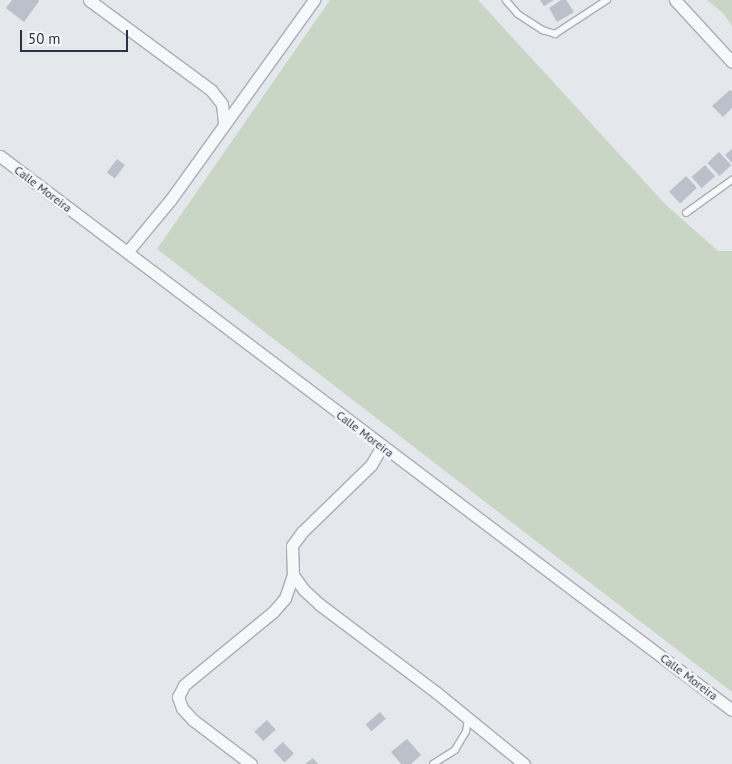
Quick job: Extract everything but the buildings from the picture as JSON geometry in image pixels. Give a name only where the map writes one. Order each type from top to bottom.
[{"type":"street","points":[[89,0],[211,90],[222,104],[224,122]]},
{"type":"street","points":[[128,251],[171,199],[224,122],[314,0]]},
{"type":"street","points":[[675,0],[732,62]]},
{"type":"street","name":"Calle Moreira","points":[[0,156],[732,710]]},
{"type":"street","points":[[251,764],[193,720],[182,708],[178,697],[184,685],[273,612],[285,598],[293,575],[292,546],[302,532],[371,465],[382,446]]},
{"type":"street","points":[[293,575],[304,590],[319,604],[524,764]]},
{"type":"lane","points":[[506,0],[518,14],[543,30],[555,34],[606,0]]},
{"type":"lane","points":[[686,213],[732,180]]},
{"type":"lane","points":[[433,764],[455,750],[466,732],[468,719]]},
{"type":"green space","points":[[330,0],[478,0],[665,204],[718,251],[732,251],[732,692],[157,249]]},
{"type":"green space","points":[[707,0],[732,0],[732,26],[723,13]]}]
